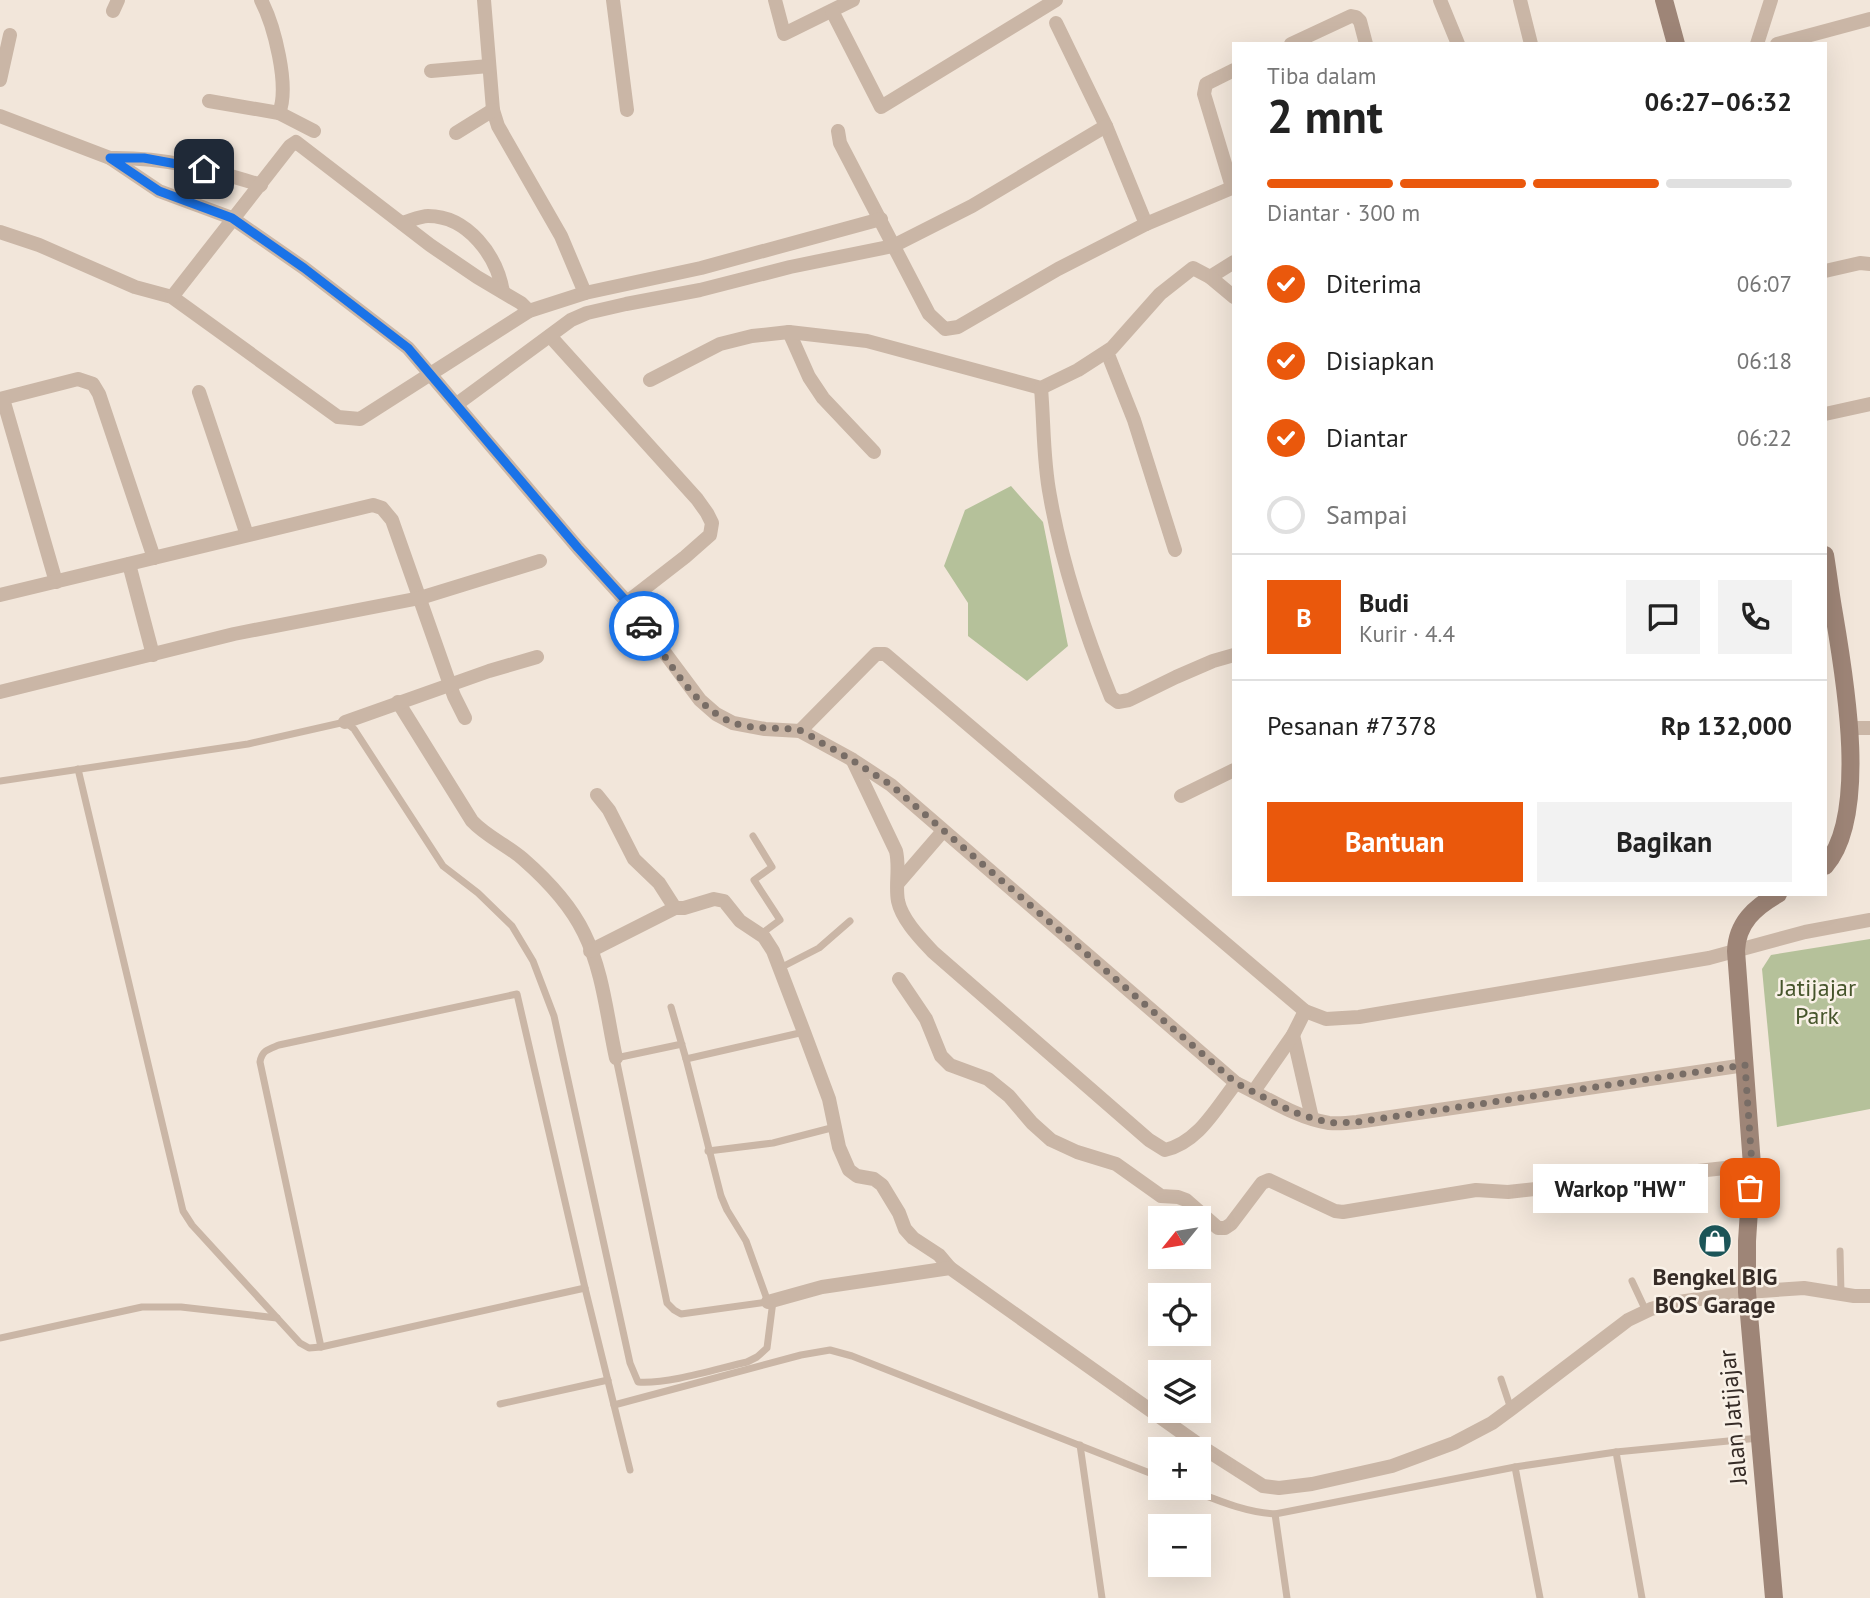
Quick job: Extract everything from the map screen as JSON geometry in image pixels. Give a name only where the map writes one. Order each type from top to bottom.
[{"type":"street","points":[[261,0],[273,26],[276,40],[281,95],[279,113]]},
{"type":"street","points":[[484,0],[493,110],[498,126],[561,236],[585,293]]},
{"type":"street","points":[[613,0],[627,110]]},
{"type":"street","points":[[775,0],[784,34],[853,0]]},
{"type":"street","points":[[832,11],[881,107],[1056,0]]},
{"type":"street","points":[[1440,0],[1457,42]]},
{"type":"street","points":[[1520,0],[1530,42]]},
{"type":"street","points":[[1664,0],[1675,42]]},
{"type":"street","points":[[1758,42],[1772,0]]},
{"type":"street","points":[[1295,42],[1351,16],[1360,20],[1366,42]]},
{"type":"street","points":[[1784,42],[1870,19]]},
{"type":"street","points":[[1056,23],[1107,126],[1146,224]]},
{"type":"street","points":[[0,80],[10,35]]},
{"type":"street","points":[[431,72],[489,66]]},
{"type":"street","points":[[1232,71],[1206,84],[1204,94],[1232,184]]},
{"type":"street","points":[[209,101],[279,113],[314,131]]},
{"type":"street","points":[[456,133],[493,110]]},
{"type":"street","points":[[0,116],[110,158],[159,191],[232,218],[304,268],[408,348],[627,602],[700,700],[716,714],[733,723],[800,730],[891,785],[1236,1083],[1293,1112],[1330,1123],[1357,1122],[1745,1065]]},
{"type":"street","points":[[457,404],[570,320],[587,313],[893,246],[972,206],[1107,126]]},
{"type":"street","points":[[838,131],[840,143],[929,314],[945,329],[958,327],[1058,269],[1146,224],[1232,187]]},
{"type":"street","points":[[172,297],[232,218],[296,142],[477,278],[503,292],[529,311]]},
{"type":"street","points":[[110,158],[144,158],[188,164],[261,185]]},
{"type":"street","points":[[402,223],[426,215],[447,219],[467,230],[480,240],[501,278],[503,292]]},
{"type":"street","points":[[0,232],[39,245],[135,287],[172,297],[338,417],[360,419],[529,311],[585,293],[701,268],[881,219]]},
{"type":"street","points":[[1210,277],[1232,263]]},
{"type":"street","points":[[1827,271],[1860,263],[1870,264]]},
{"type":"street","points":[[650,380],[720,344],[752,336],[789,332],[867,341],[1041,388],[1107,352],[1160,294],[1193,268],[1210,277],[1232,295]]},
{"type":"street","points":[[789,332],[809,376],[823,398],[874,452]]},
{"type":"street","points":[[550,336],[680,480],[712,523],[710,535],[627,602]]},
{"type":"street","points":[[1107,352],[1134,421],[1175,550]]},
{"type":"street","points":[[56,582],[1,399],[78,379],[93,384],[99,394],[154,558]]},
{"type":"street","points":[[1041,388],[1049,494],[1091,648],[1111,697],[1118,702],[1129,700],[1175,677],[1232,656]]},
{"type":"street","points":[[199,392],[247,535]]},
{"type":"street","points":[[1827,414],[1870,404]]},
{"type":"street","points":[[0,595],[373,505],[382,508],[392,520],[450,685],[465,718]]},
{"type":"street","points":[[0,692],[234,634],[420,598],[540,561]]},
{"type":"street","points":[[129,564],[153,656]]},
{"type":"street","points":[[1827,582],[1829,608],[1862,728],[1856,746],[1850,820],[1839,849],[1827,864]]},
{"type":"street","points":[[800,730],[876,654],[885,654],[1305,1011],[1326,1018],[1359,1017],[1709,958],[1805,932],[1870,920]]},
{"type":"street","points":[[345,722],[489,671],[537,657]]},
{"type":"street","points":[[398,702],[472,821],[483,832],[521,857],[556,891],[585,935],[599,977],[616,1058]]},
{"type":"street","points":[[853,760],[897,851],[900,864],[898,901],[920,938],[1149,1140],[1165,1150],[1189,1141],[1236,1083]]},
{"type":"street","points":[[1181,796],[1232,771]]},
{"type":"street","points":[[597,795],[609,810],[634,859],[659,883],[675,908]]},
{"type":"street","points":[[899,882],[943,831]]},
{"type":"street","points":[[1736,951],[1741,925],[1754,911],[1776,896]]},
{"type":"street","points":[[590,951],[675,908],[714,899],[730,907],[740,921],[761,934],[773,951],[804,1032],[836,1126],[839,1147],[849,1170],[857,1176],[874,1179],[882,1185],[905,1229],[913,1238],[939,1255],[950,1268],[1205,1449],[1264,1486],[1279,1488],[1312,1484],[1392,1466],[1454,1443],[1492,1423],[1628,1320],[1646,1311],[1672,1303],[1746,1292],[1804,1288],[1870,1296]]},
{"type":"street","name":"Jalan Jatijajar","points":[[1736,951],[1752,1165],[1746,1241],[1746,1292],[1774,1598]]},
{"type":"street","points":[[899,979],[926,1019],[941,1056],[950,1066],[988,1080],[1009,1096],[1051,1140],[1077,1152],[1116,1164],[1161,1196],[1186,1200],[1217,1228],[1225,1228],[1231,1224],[1262,1183],[1269,1180],[1343,1213],[1476,1190],[1508,1192],[1752,1165]]},
{"type":"street","points":[[1254,1091],[1293,1035],[1305,1011]]},
{"type":"street","points":[[1293,1035],[1312,1118]]},
{"type":"street","points":[[771,1301],[822,1287],[950,1268]]},
{"type":"lane","points":[[0,781],[248,744],[345,722],[354,729],[443,866],[501,913],[513,926],[533,961],[554,1016],[630,1363],[638,1382],[650,1383],[747,1362],[758,1357],[767,1348],[771,1301],[746,1241],[723,1203],[671,1007]]},
{"type":"lane","points":[[78,769],[183,1211],[192,1225],[277,1318],[305,1346],[321,1347],[585,1288]]},
{"type":"lane","points":[[753,836],[772,867],[754,880],[780,920],[761,934]]},
{"type":"lane","points":[[780,968],[819,948],[850,921]]},
{"type":"lane","points":[[321,1347],[260,1062],[265,1050],[517,994],[630,1470]]},
{"type":"lane","points":[[686,1059],[804,1032]]},
{"type":"lane","points":[[682,1044],[616,1058],[667,1303],[681,1314],[771,1301]]},
{"type":"lane","points":[[708,1151],[773,1143],[836,1126]]},
{"type":"lane","points":[[1840,1251],[1841,1293]]},
{"type":"lane","points":[[1632,1281],[1646,1311]]},
{"type":"lane","points":[[0,1338],[142,1307],[181,1307],[277,1318]]},
{"type":"lane","points":[[614,1405],[801,1355],[831,1350],[1148,1472]]},
{"type":"lane","points":[[1501,1379],[1511,1409]]},
{"type":"lane","points":[[500,1404],[608,1380]]},
{"type":"lane","points":[[1211,1497],[1257,1513],[1275,1514],[1515,1467],[1616,1452],[1759,1438]]},
{"type":"lane","points":[[1080,1445],[1102,1598]]},
{"type":"lane","points":[[1616,1452],[1642,1598]]},
{"type":"lane","points":[[1515,1467],[1540,1598]]},
{"type":"lane","points":[[1275,1514],[1287,1598]]},
{"type":"green space","points":[[1011,486],[1043,522],[1068,646],[1027,681],[968,636],[968,603],[944,566],[965,510]]},
{"type":"green space","name":"Jatijajar Park","points":[[1870,939],[1870,1109],[1777,1127],[1762,969],[1771,955]]},
{"type":"way so far","points":[[644,626],[681,678],[716,714],[733,723],[765,729],[800,730],[891,785],[1236,1083],[1293,1112],[1330,1123],[1357,1122],[1745,1065],[1752,1165],[1750,1188]]},
{"type":"place","name":"Warkop \"HW\"","points":[[1750,1188]]},
{"type":"place","name":"Bengkel BIG BOS Garage","points":[[1715,1241]]},
{"type":"route","points":[[204,169],[144,158],[110,158],[159,191],[232,218],[304,268],[408,348],[627,602],[644,626]]}]
